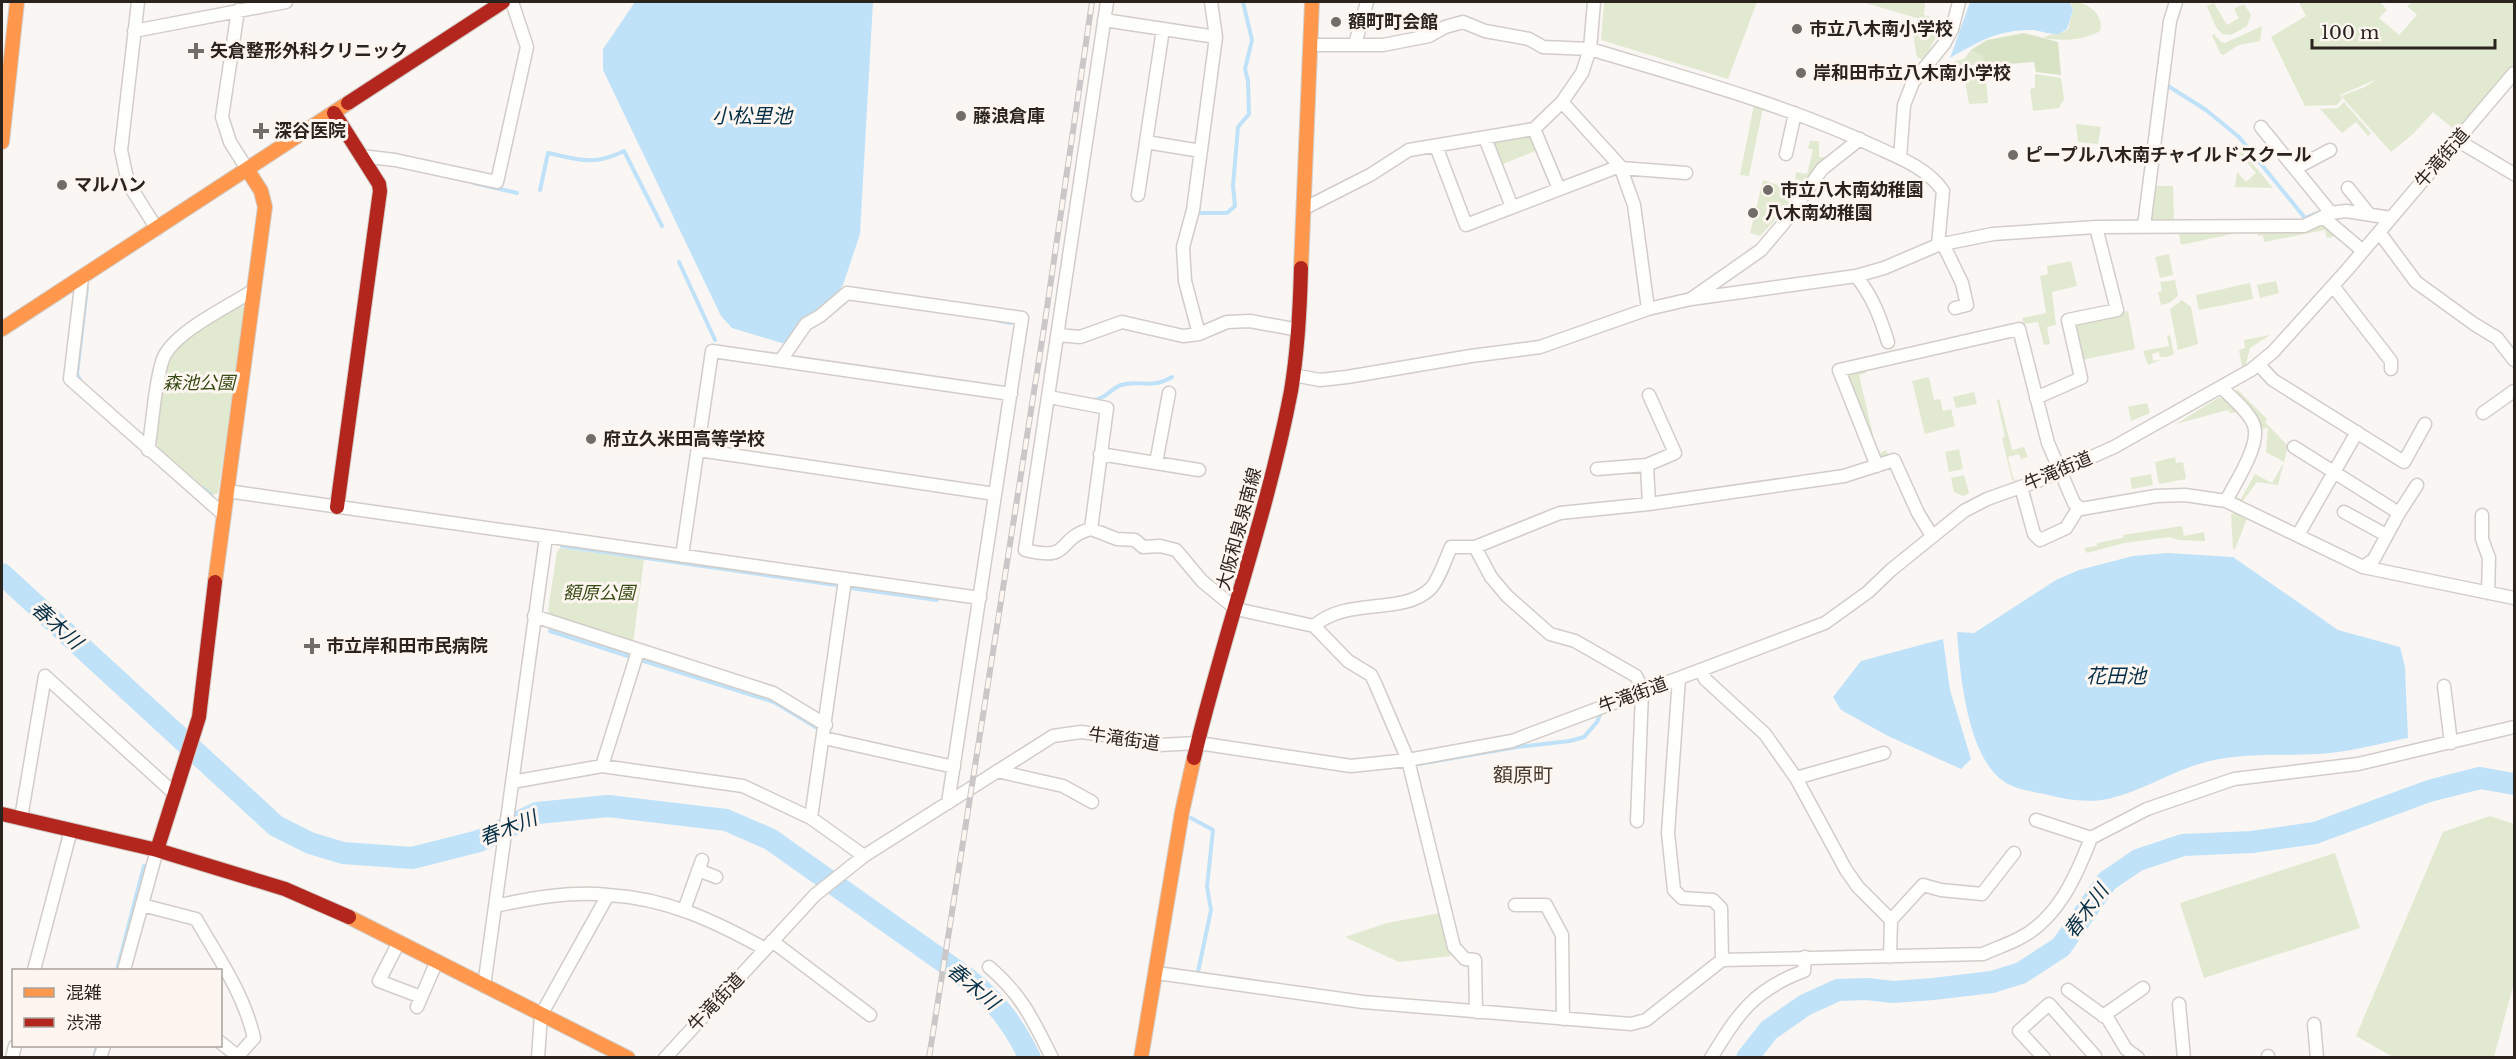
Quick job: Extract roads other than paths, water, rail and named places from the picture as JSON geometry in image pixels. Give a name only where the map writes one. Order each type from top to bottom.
[{"type":"main road","points":[[2,142],[17,2]]},
{"type":"main road","points":[[2,329],[503,2]]},
{"type":"main road","name":"大阪和泉泉南線","points":[[1142,1058],[1182,812],[1198,743],[1266,501],[1293,375],[1299,330],[1312,2]]},
{"type":"main road","points":[[333,113],[379,184],[380,191],[337,507]]},
{"type":"main road","points":[[157,850],[199,717],[265,207],[261,191],[247,169]]},
{"type":"main road","points":[[2,814],[157,850],[285,889],[399,942],[628,1058]]},
{"type":"street","points":[[138,2],[121,150],[128,183],[157,229]]},
{"type":"street","points":[[134,31],[286,2]]},
{"type":"street","points":[[361,156],[395,160],[497,182],[527,46],[512,2]]},
{"type":"street","points":[[1107,2],[1059,335],[1025,550],[1045,555],[1054,554],[1060,551],[1072,537],[1091,529],[1117,538],[1135,540],[1143,547],[1160,546],[1176,550],[1202,581],[1236,609],[1314,626],[1348,661],[1371,675],[1408,760],[1454,947],[1465,958],[1475,960],[1476,1012]]},
{"type":"street","points":[[1199,334],[1185,281],[1183,247],[1193,210],[1216,37],[1211,2]]},
{"type":"street","points":[[1355,44],[1367,2]]},
{"type":"street","points":[[1305,208],[1370,176],[1409,150],[1534,129],[1562,102],[1582,73],[1590,50],[1594,2]]},
{"type":"street","points":[[1900,158],[1904,105],[1913,82],[1944,44],[1952,29],[1959,2]]},
{"type":"street","points":[[2144,226],[2170,21],[2176,2]]},
{"type":"street","points":[[238,10],[222,117],[230,142],[247,169]]},
{"type":"street","points":[[1104,20],[1216,37]]},
{"type":"street","points":[[1310,45],[1383,45],[1410,40],[1463,22],[1485,31],[1529,39],[1543,47],[1590,50],[1736,93],[1860,139],[1928,173],[1943,191],[1940,244],[1962,283],[1967,305],[1955,308]]},
{"type":"street","points":[[1138,195],[1163,29]]},
{"type":"street","name":"牛滝街道","points":[[665,1058],[818,892],[864,856],[1053,736],[1081,732],[1120,737],[1159,746],[1198,743],[1351,766],[1408,760],[1512,741],[1825,623],[1868,592],[1891,570],[1964,511],[1987,499],[2060,471],[2149,429],[2222,388],[2258,364],[2333,286],[2514,73]]},
{"type":"street","points":[[1562,102],[1621,167],[1634,205],[1648,309]]},
{"type":"street","points":[[1786,154],[1795,113]]},
{"type":"street","points":[[2261,127],[2296,168],[2327,216],[2363,251]]},
{"type":"street","points":[[1534,129],[1559,189]]},
{"type":"street","points":[[1485,138],[1512,207]]},
{"type":"street","points":[[1690,299],[1761,250],[1783,224],[1822,169],[1860,139]]},
{"type":"street","points":[[2457,140],[2514,174]]},
{"type":"street","points":[[1146,142],[1201,151]]},
{"type":"street","points":[[1436,146],[1466,225],[1621,167],[1686,173]]},
{"type":"street","points":[[2296,168],[2322,151]]},
{"type":"street","points":[[2348,188],[2369,214]]},
{"type":"street","points":[[1293,375],[1320,380],[1347,377],[1540,347],[1648,309],[1690,299],[1856,276],[1884,268],[1940,244],[1993,234],[2096,227],[2304,226],[2346,211],[2391,218]]},
{"type":"street","points":[[2036,398],[2081,378],[2068,320],[2117,310],[2096,227]]},
{"type":"street","points":[[2379,232],[2416,282],[2497,338],[2514,360]]},
{"type":"street","points":[[1856,276],[1877,307],[1888,342]]},
{"type":"street","points":[[82,278],[70,379],[224,515]]},
{"type":"street","points":[[2333,286],[2391,361],[2391,369]]},
{"type":"street","points":[[148,450],[161,370],[168,350],[185,333],[254,290]]},
{"type":"street","points":[[781,360],[806,324],[847,293],[1022,318],[948,803]]},
{"type":"street","points":[[1059,335],[1080,337],[1122,322],[1184,336],[1199,334],[1227,322],[1250,321],[1299,330]]},
{"type":"street","points":[[1877,466],[1839,370],[2019,329],[2048,443],[2074,503],[2081,509],[2166,495],[2185,495],[2226,501],[2363,567],[2514,598]]},
{"type":"street","points":[[682,556],[712,351],[1011,394]]},
{"type":"street","points":[[2258,364],[2273,380],[2404,462],[2426,424]]},
{"type":"street","points":[[2222,388],[2252,420],[2256,431],[2253,447],[2226,501]]},
{"type":"street","points":[[2483,413],[2514,391]]},
{"type":"street","points":[[1156,463],[1169,393]]},
{"type":"street","points":[[1597,469],[1647,465],[1675,453],[1649,395]]},
{"type":"street","points":[[1049,398],[1107,408],[1091,529]]},
{"type":"street","points":[[2298,535],[2357,432]]},
{"type":"street","points":[[2294,447],[2399,513]]},
{"type":"street","points":[[698,450],[996,494]]},
{"type":"street","points":[[1100,454],[1200,470]]},
{"type":"street","points":[[1314,626],[1323,618],[1344,610],[1411,600],[1431,588],[1450,547],[1475,547],[1560,513],[1649,504],[1844,476],[1894,460],[1918,513],[1932,537]]},
{"type":"street","points":[[1647,465],[1649,504]]},
{"type":"street","points":[[2363,567],[2374,559],[2417,485]]},
{"type":"street","points":[[2021,487],[2034,534],[2040,540],[2066,528],[2079,507]]},
{"type":"street","points":[[227,491],[980,598]]},
{"type":"street","points":[[2344,512],[2386,536]]},
{"type":"street","points":[[2482,514],[2482,538],[2488,558],[2488,593]]},
{"type":"street","points":[[484,986],[546,537]]},
{"type":"street","points":[[1475,547],[1491,577],[1506,596],[1550,633],[1575,641],[1636,676],[1642,691],[1634,754],[1633,800],[1637,821]]},
{"type":"street","points":[[811,818],[845,580]]},
{"type":"street","points":[[534,616],[773,693],[825,731],[954,767]]},
{"type":"street","points":[[602,766],[638,651]]},
{"type":"street","points":[[1701,670],[1705,679],[1766,734],[1796,778],[1846,870],[1858,887],[1891,920]]},
{"type":"street","points":[[21,818],[45,676],[175,794]]},
{"type":"street","points":[[1679,678],[1668,833],[1674,890],[1682,898],[1713,900],[1721,908],[1722,960]]},
{"type":"street","points":[[2444,686],[2451,743]]},
{"type":"street","points":[[1157,973],[1363,1002],[1631,1024],[1646,1020],[1722,960],[1983,954],[2019,939],[2055,908],[2075,878],[2091,838],[2147,809],[2234,779],[2358,764],[2514,727]]},
{"type":"street","points":[[1796,778],[1884,753]]},
{"type":"street","points":[[512,782],[602,766],[743,786],[811,818],[864,856]]},
{"type":"street","points":[[997,771],[1063,786],[1092,802]]},
{"type":"street","points":[[2036,820],[2091,838]]},
{"type":"street","points":[[34,969],[70,830]]},
{"type":"street","points":[[129,968],[142,905],[157,850]]},
{"type":"street","points":[[1890,957],[1891,920],[1923,885],[1982,894],[2014,853]]},
{"type":"street","points":[[684,910],[700,865],[716,877]]},
{"type":"street","points":[[495,906],[538,897],[594,894],[654,900],[768,945],[870,1015]]},
{"type":"street","points":[[538,1058],[541,1015],[608,895]]},
{"type":"street","points":[[142,905],[196,919],[225,968],[250,1023],[254,1038],[239,1057],[222,1044]]},
{"type":"street","points":[[1515,905],[1546,905],[1562,935],[1563,1019]]},
{"type":"street","points":[[399,942],[379,981],[419,1002],[437,962]]},
{"type":"street","points":[[1711,1058],[1736,1017],[1756,997],[1774,984],[1804,971],[1805,957]]},
{"type":"street","points":[[989,967],[1010,984],[1025,1004],[1052,1058]]},
{"type":"street","points":[[2103,1016],[2143,988]]},
{"type":"street","points":[[2068,990],[2108,1019],[2126,1049],[2138,1058]]},
{"type":"street","points":[[2044,1058],[2019,1031],[2049,1004],[2094,1056],[2093,1058]]},
{"type":"street","points":[[2179,1004],[2184,1058]]},
{"type":"street","points":[[2314,1024],[2317,1058]]},
{"type":"water","name":"小松里池","points":[[635,2],[873,2],[860,234],[843,285],[834,297],[807,317],[785,344],[732,328],[721,316],[603,70],[603,49]]},
{"type":"water","points":[[1970,2],[2070,2],[2073,10],[2067,29],[2059,34],[2031,30],[2008,32],[1979,42],[1950,58]]},
{"type":"water","name":"花田池","points":[[2167,553],[2233,557],[2338,630],[2400,647],[2405,667],[2408,738],[2330,753],[2223,758],[2184,769],[2134,791],[2100,800],[2069,799],[2023,790],[2010,785],[1996,774],[1984,758],[1975,739],[1968,716],[1960,670],[1957,632],[1974,633],[2056,580],[2079,570],[2133,556]]},
{"type":"water","points":[[1943,639],[1950,690],[1971,759],[1961,769],[1888,736],[1841,710],[1833,697],[1861,661]]},
{"type":"waterway","points":[[1197,213],[1227,213],[1235,206],[1233,186],[1238,127],[1249,114],[1248,81],[1245,69],[1252,40],[1243,2]]},
{"type":"waterway","points":[[2165,84],[2206,110],[2239,137],[2305,218],[2317,213]]},
{"type":"waterway","points":[[540,190],[548,153],[595,160],[624,151],[662,226]]},
{"type":"waterway","points":[[474,183],[517,193]]},
{"type":"waterway","points":[[679,262],[715,340]]},
{"type":"waterway","points":[[81,382],[77,374],[87,288]]},
{"type":"waterway","points":[[996,320],[1011,323]]},
{"type":"waterway","points":[[1092,400],[1097,400],[1127,383],[1151,384],[1172,377]]},
{"type":"waterway","points":[[203,488],[211,495]]},
{"type":"waterway","points":[[562,546],[836,585]]},
{"type":"waterway","name":"春木川","points":[[2,574],[276,826],[310,843],[343,853],[412,858],[479,841],[537,813],[608,806],[726,820],[770,839],[968,979],[1004,1015],[1030,1058]]},
{"type":"waterway","points":[[851,588],[937,600]]},
{"type":"waterway","points":[[550,631],[628,656]]},
{"type":"waterway","points":[[644,661],[774,702],[819,729]]},
{"type":"waterway","points":[[1413,765],[1517,747],[1570,741],[1584,737],[1600,715]]},
{"type":"waterway","name":"春木川","points":[[1747,1058],[1769,1030],[1805,1005],[1838,990],[1867,989],[1893,992],[1933,989],[1992,982],[2021,973],[2061,947],[2107,881],[2138,860],[2183,845],[2252,842],[2315,833],[2429,791],[2480,778],[2514,784]]},
{"type":"waterway","points":[[1191,818],[1213,830],[1207,887],[1211,910],[1198,972]]},
{"type":"waterway","points":[[117,969],[144,866]]},
{"type":"waterway","points":[[94,1058],[97,1047]]},
{"type":"railway","points":[[929,1058],[1044,328],[1092,2]]},
{"type":"place","name":"額町町会館","points":[[1336,22]]},
{"type":"place","name":"市立八木南小学校","points":[[1797,29]]},
{"type":"place","name":"矢倉整形外科クリニック","points":[[196,51]]},
{"type":"place","name":"岸和田市立八木南小学校","points":[[1801,73]]},
{"type":"place","name":"藤浪倉庫","points":[[961,116]]},
{"type":"place","name":"深谷医院","points":[[261,131]]},
{"type":"place","name":"ピープル八木南チャイルドスクール","points":[[2013,155]]},
{"type":"place","name":"マルハン","points":[[62,185]]},
{"type":"place","name":"市立八木南幼稚園","points":[[1768,190]]},
{"type":"place","name":"八木南幼稚園","points":[[1753,213]]},
{"type":"place","name":"府立久米田高等学校","points":[[591,439]]},
{"type":"place","name":"市立岸和田市民病院","points":[[312,646]]},
{"type":"district","name":"額原町","points":[[1523,775]]},
{"type":"park label","name":"森池公園","points":[[199,383]]},
{"type":"park label","name":"額原公園","points":[[599,593]]}]
